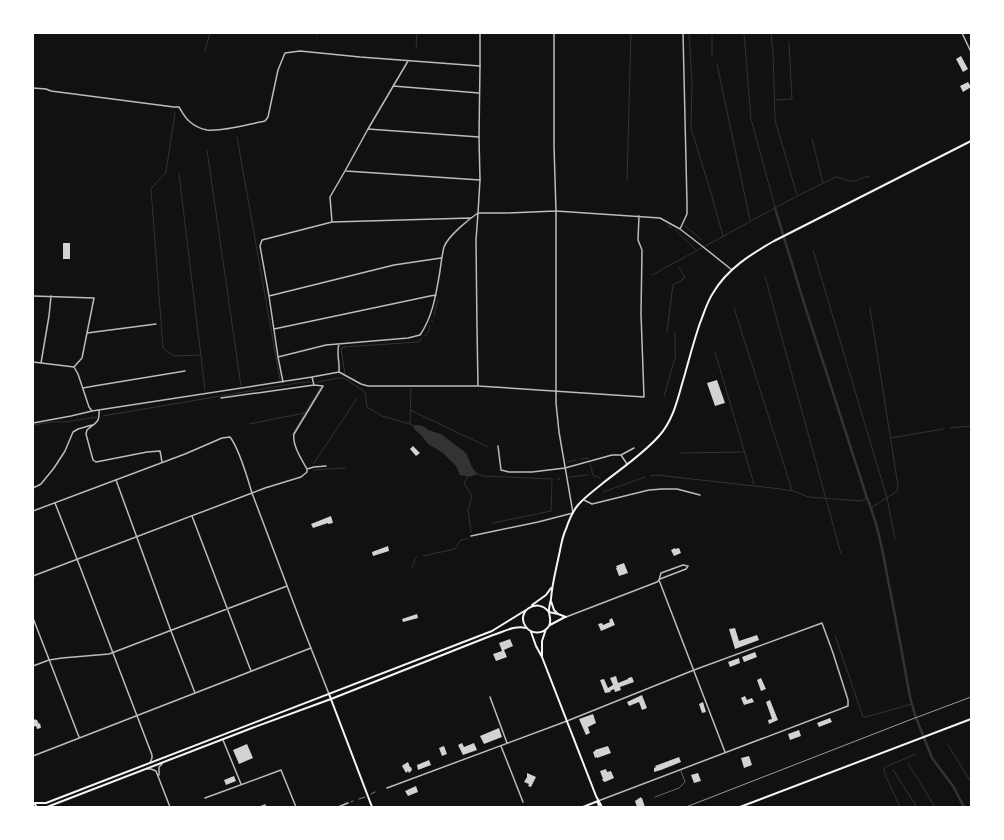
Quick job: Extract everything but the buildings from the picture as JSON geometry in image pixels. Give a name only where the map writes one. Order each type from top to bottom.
[{"type":"main road","points":[[550,625],[549,612],[552,587],[565,529],[578,505],[641,453],[660,435],[667,424],[675,408],[695,337],[705,308],[712,293],[719,284],[732,270],[756,251],[971,140]]},
{"type":"main road","points":[[34,803],[46,803],[492,631],[526,610],[546,595],[552,587]]},
{"type":"main road","points":[[551,601],[554,610],[558,614]]},
{"type":"main road","points":[[530,607],[538,605],[549,612],[566,617]]},
{"type":"main road","points":[[526,610],[523,621],[526,628],[531,632],[539,633],[550,625],[566,617]]},
{"type":"main road","points":[[48,807],[493,635],[516,627],[526,628]]},
{"type":"main road","points":[[542,657],[542,641],[546,629]]},
{"type":"main road","points":[[531,632],[567,721],[599,807]]},
{"type":"main road","points":[[329,694],[372,807]]},
{"type":"main road","points":[[740,807],[748,806],[916,739],[971,719]]},
{"type":"main road","points":[[583,807],[598,801]]},
{"type":"main road","points":[[598,801],[602,807]]},
{"type":"main road","points":[[34,803],[37,807]]},
{"type":"street","points":[[478,386],[476,240],[480,180],[480,33]]},
{"type":"street","points":[[471,536],[552,519],[573,513],[564,468],[556,403],[554,33]]},
{"type":"street","points":[[680,229],[687,214],[683,33]]},
{"type":"street","points":[[962,33],[971,52]]},
{"type":"street","points":[[33,88],[46,89],[51,92],[179,107],[186,118],[198,127],[206,130],[220,130],[265,121],[268,117],[278,70],[285,53],[300,51],[480,66]]},
{"type":"street","points":[[332,222],[330,197],[408,61]]},
{"type":"street","points":[[393,86],[479,93]]},
{"type":"street","points":[[368,129],[479,137]]},
{"type":"street","points":[[345,171],[480,180]]},
{"type":"street","points":[[278,357],[326,345],[408,338],[420,335],[428,322],[436,295],[444,246],[451,237],[478,212],[506,213],[556,211],[660,218],[680,229],[732,270]]},
{"type":"street","points":[[33,423],[92,411],[312,378],[339,372],[361,384],[368,386],[478,386],[644,397],[641,314],[642,250],[638,240],[639,216]]},
{"type":"street","points":[[283,382],[278,357],[270,296],[260,246],[262,240],[332,222],[471,218]]},
{"type":"street","points":[[270,296],[394,265],[442,258]]},
{"type":"street","points":[[274,329],[436,295]]},
{"type":"street","points":[[33,296],[94,298],[82,358],[74,367]]},
{"type":"street","points":[[41,363],[51,296]]},
{"type":"street","points":[[87,333],[156,324]]},
{"type":"street","points":[[339,344],[337,349],[340,366],[339,372]]},
{"type":"street","points":[[33,362],[74,367]]},
{"type":"street","points":[[74,367],[78,374],[89,407],[92,411]]},
{"type":"street","points":[[83,388],[185,372]]},
{"type":"street","points":[[312,378],[314,385]]},
{"type":"street","points":[[33,576],[265,488],[300,477],[307,472],[293,439],[294,434],[323,386],[314,385],[221,398]]},
{"type":"street","points":[[99,410],[100,418],[97,423],[87,430],[86,434],[93,460],[96,462],[147,452],[160,451],[162,461]]},
{"type":"street","points":[[33,488],[41,484],[57,463],[65,451],[73,432],[93,425]]},
{"type":"street","points":[[33,511],[222,438],[230,437],[234,442],[287,586],[329,694]]},
{"type":"street","points":[[498,446],[501,470],[508,472],[532,472],[564,468],[612,455],[621,455],[634,448]]},
{"type":"street","points":[[621,455],[626,464]]},
{"type":"street","points":[[306,469],[326,466]]},
{"type":"street","points":[[116,480],[195,693]]},
{"type":"street","points":[[583,500],[592,504],[649,490],[662,489],[676,489],[700,495]]},
{"type":"street","points":[[55,503],[137,716],[152,758],[150,763]]},
{"type":"street","points":[[192,516],[251,671]]},
{"type":"street","points":[[566,617],[656,582],[659,580],[686,569],[688,566],[683,565],[661,573],[659,580],[725,752]]},
{"type":"street","points":[[33,666],[49,660],[109,654],[287,586]]},
{"type":"street","points":[[33,618],[78,738]]},
{"type":"street","points":[[387,788],[567,721],[694,670],[822,623],[848,700],[848,706],[598,801]]},
{"type":"street","points":[[33,756],[311,648]]},
{"type":"street","points":[[490,697],[507,743]]},
{"type":"street","points":[[222,740],[241,784]]},
{"type":"street","points":[[501,746],[523,802]]},
{"type":"street","points":[[152,758],[158,760]]},
{"type":"street","points":[[165,761],[159,767],[158,771],[170,807]]},
{"type":"street","points":[[145,770],[151,769],[156,772],[160,778]]},
{"type":"street","points":[[205,798],[281,770],[296,807]]},
{"type":"street","points":[[338,807],[348,803]]},
{"type":"street","points":[[260,807],[265,805],[266,807]]},
{"type":"lane","points":[[655,797],[679,788],[682,785],[684,782],[680,769]]},
{"type":"path","points":[[348,803],[353,801]]},
{"type":"shaded area","points":[[413,426],[423,426],[428,430],[441,434],[466,453],[477,474],[471,476],[460,475],[456,466],[443,453],[428,444],[414,429]]},
{"type":"waterway","points":[[205,51],[210,33]]},
{"type":"waterway","points":[[416,49],[417,33]]},
{"type":"waterway","points":[[627,181],[631,33]]},
{"type":"waterway","points":[[689,33],[692,81],[691,128],[723,236]]},
{"type":"waterway","points":[[712,33],[712,55]]},
{"type":"waterway","points":[[744,33],[751,119],[775,207]]},
{"type":"waterway","points":[[771,33],[775,120],[797,195]]},
{"type":"waterway","points":[[776,100],[792,99],[789,42]]},
{"type":"waterway","points":[[717,64],[750,220]]},
{"type":"waterway","points":[[175,113],[166,172],[151,189],[163,348],[174,356],[201,355]]},
{"type":"waterway","points":[[237,137],[280,380]]},
{"type":"waterway","points":[[812,139],[823,183]]},
{"type":"waterway","points":[[207,150],[241,386]]},
{"type":"waterway","points":[[179,174],[205,390]]},
{"type":"waterway","points":[[652,275],[797,196],[836,177],[848,181],[856,181],[865,177],[870,177]]},
{"type":"waterway","points":[[775,208],[804,303],[877,528],[897,624],[910,697],[915,715],[932,758],[953,786],[964,807]]},
{"type":"waterway","points":[[667,225],[672,228]]},
{"type":"waterway","points":[[685,226],[702,240]]},
{"type":"waterway","points":[[675,230],[696,250]]},
{"type":"waterway","points":[[813,250],[887,498],[895,539]]},
{"type":"waterway","points":[[667,332],[673,285],[685,278],[679,267]]},
{"type":"waterway","points":[[765,276],[841,554]]},
{"type":"waterway","points":[[434,316],[438,300]]},
{"type":"waterway","points":[[734,308],[792,490]]},
{"type":"waterway","points":[[870,308],[898,486],[897,491],[871,508]]},
{"type":"waterway","points":[[425,336],[429,331],[430,325]]},
{"type":"waterway","points":[[664,396],[676,355],[675,333]]},
{"type":"waterway","points":[[345,374],[341,349],[344,347],[418,342],[422,339]]},
{"type":"waterway","points":[[715,352],[754,484]]},
{"type":"waterway","points":[[317,382],[344,378],[365,392],[367,407],[382,416],[413,425]]},
{"type":"waterway","points":[[103,416],[310,382]]},
{"type":"waterway","points":[[292,435],[320,388]]},
{"type":"waterway","points":[[410,424],[411,389]]},
{"type":"waterway","points":[[314,463],[357,398]]},
{"type":"waterway","points":[[410,410],[488,447]]},
{"type":"waterway","points":[[249,424],[305,413]]},
{"type":"waterway","points":[[33,425],[96,417]]},
{"type":"waterway","points":[[950,428],[971,426]]},
{"type":"waterway","points":[[891,438],[943,429]]},
{"type":"waterway","points":[[681,453],[744,452]]},
{"type":"waterway","points":[[581,459],[589,459]]},
{"type":"waterway","points":[[567,462],[576,460]]},
{"type":"waterway","points":[[590,463],[593,475],[600,478]]},
{"type":"waterway","points":[[314,470],[345,468]]},
{"type":"waterway","points":[[476,473],[483,476],[553,479]]},
{"type":"waterway","points":[[569,477],[588,475]]},
{"type":"waterway","points":[[651,476],[656,475],[781,489],[793,491],[809,497],[861,501],[867,498]]},
{"type":"waterway","points":[[468,476],[464,483],[472,496],[468,510],[471,532]]},
{"type":"waterway","points":[[603,492],[645,477]]},
{"type":"waterway","points":[[493,523],[551,511],[552,481]]},
{"type":"waterway","points":[[423,556],[455,549],[460,541],[468,538]]},
{"type":"waterway","points":[[412,567],[414,559],[417,557]]},
{"type":"waterway","points":[[835,635],[863,717],[912,704]]},
{"type":"waterway","points":[[948,745],[971,782]]},
{"type":"waterway","points":[[900,807],[884,770],[885,767],[916,754]]},
{"type":"waterway","points":[[908,763],[935,807]]},
{"type":"waterway","points":[[893,770],[917,807]]},
{"type":"railway","points":[[686,807],[971,697]]}]
